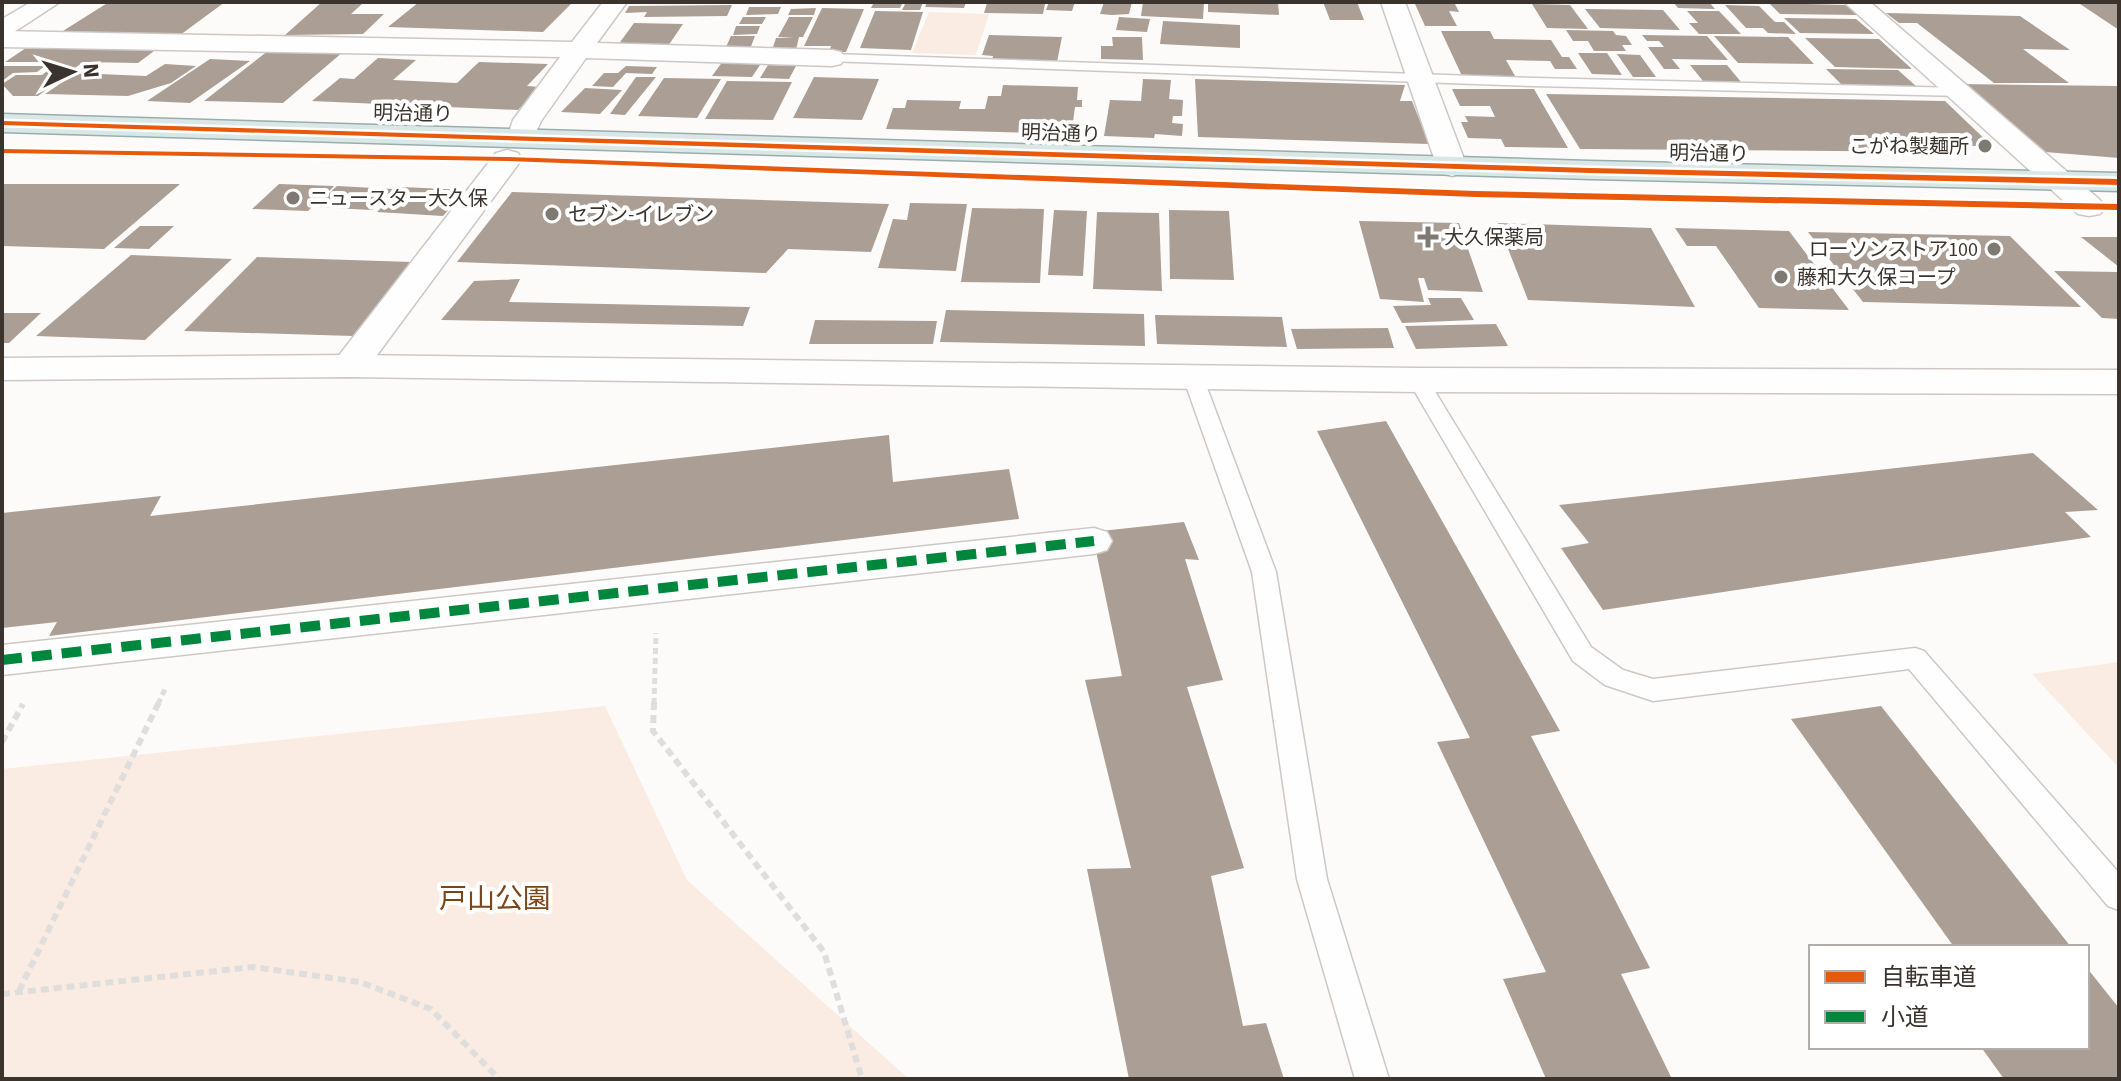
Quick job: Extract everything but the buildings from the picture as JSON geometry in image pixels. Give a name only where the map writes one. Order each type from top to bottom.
[{"type":"main road","name":"明治通り","points":[[2,123],[1461,194],[2104,207]]},
{"type":"main road","name":"明治通り","points":[[2,151],[515,147],[2119,182]]},
{"type":"street","points":[[2,29],[48,2]]},
{"type":"street","points":[[350,366],[515,147],[527,120],[615,2]]},
{"type":"street","points":[[1393,2],[1452,167]]},
{"type":"street","points":[[1856,2],[1962,92],[2059,181],[2104,207]]},
{"type":"street","points":[[2,39],[832,58]]},
{"type":"street","points":[[2,369],[350,366],[1418,380],[2119,382]]},
{"type":"street","points":[[2,660],[1094,541]]},
{"type":"lane","points":[[832,58],[1962,92]]},
{"type":"lane","points":[[1193,377],[1264,572],[1312,879],[1372,1079]]},
{"type":"lane","points":[[1418,380],[1582,654],[1614,678],[1653,690],[1915,658],[2119,896]]},
{"type":"path","points":[[658,588],[653,731],[824,952],[862,1079]]},
{"type":"path","points":[[19,992],[188,640]]},
{"type":"path","points":[[2,994],[253,967],[360,982],[431,1009],[499,1079]]},
{"type":"green space","points":[[929,12],[989,14],[976,55],[912,53]]},
{"type":"green space","points":[[2119,662],[2119,768],[2032,674]]},
{"type":"green space","name":"戸山公園","points":[[605,706],[687,880],[909,1079],[2,1079],[2,769]]},
{"type":"marked path","points":[[2,660],[1094,541]]},
{"type":"cycle path","points":[[2,123],[1590,170],[2119,182]]},
{"type":"cycle path","points":[[2,151],[507,159],[1476,194],[2119,207]]},
{"type":"place","name":"こがね製麺所","points":[[1985,146]]},
{"type":"place","name":"ニュースター大久保","points":[[293,198]]},
{"type":"place","name":"セブン-イレブン","points":[[552,214]]},
{"type":"place","name":"大久保薬局","points":[[1428,237]]},
{"type":"place","name":"ローソンストア100","points":[[1994,249]]},
{"type":"place","name":"藤和大久保コープ","points":[[1781,277]]}]
